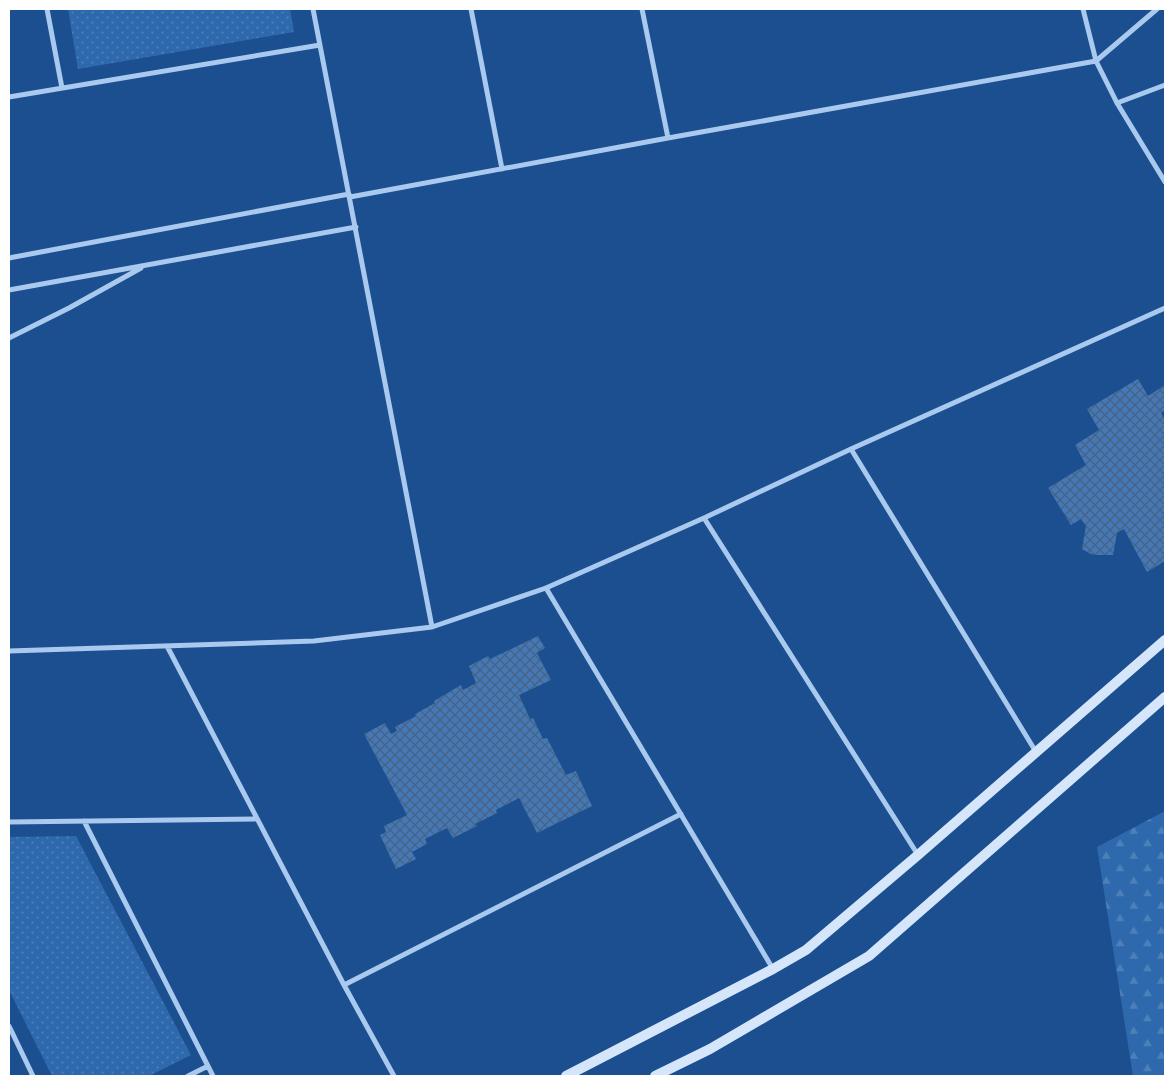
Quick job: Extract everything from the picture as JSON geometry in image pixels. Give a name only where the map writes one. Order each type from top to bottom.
[{"type":"street","points":[[48,9],[62,88]]},
{"type":"street","points":[[313,9],[432,627]]},
{"type":"street","points":[[471,9],[502,169]]},
{"type":"street","points":[[642,9],[668,138]]},
{"type":"street","points":[[1083,9],[1096,60],[1117,102],[1165,182]]},
{"type":"street","points":[[9,258],[1096,60],[1157,9]]},
{"type":"street","points":[[9,97],[320,45]]},
{"type":"street","points":[[1117,102],[1165,84]]},
{"type":"street","points":[[9,290],[356,227]]},
{"type":"street","points":[[9,338],[70,308],[146,265]]},
{"type":"street","points":[[9,650],[314,641],[432,627],[546,588],[1165,308]]},
{"type":"street","points":[[852,449],[1036,752]]},
{"type":"street","points":[[704,518],[918,855]]},
{"type":"street","points":[[546,588],[774,969]]},
{"type":"street","points":[[566,1076],[774,969],[806,950],[1165,640]]},
{"type":"street","points":[[167,646],[344,985],[394,1076]]},
{"type":"street","points":[[655,1076],[710,1049],[869,956],[1165,697]]},
{"type":"street","points":[[344,985],[681,814]]},
{"type":"street","points":[[9,822],[257,818]]},
{"type":"street","points":[[84,821],[213,1076]]},
{"type":"street","points":[[9,1026],[33,1076]]},
{"type":"street","points":[[188,1076],[208,1066]]},
{"type":"green space","points":[[68,9],[290,9],[294,32],[78,69]]},
{"type":"green space","points":[[1165,811],[1165,1076],[1133,1076],[1097,847]]},
{"type":"green space","points":[[76,836],[191,1055],[149,1076],[52,1076],[9,990],[9,837]]},
{"type":"building","points":[[1138,379],[1148,396],[1165,385],[1165,410],[1161,413],[1165,420],[1165,561],[1147,572],[1124,529],[1117,533],[1113,555],[1096,555],[1082,549],[1086,526],[1081,519],[1071,525],[1048,488],[1086,465],[1075,445],[1099,430],[1087,409]]},
{"type":"building","points":[[538,636],[545,648],[537,653],[551,680],[519,695],[530,719],[533,718],[543,739],[547,738],[566,775],[576,771],[592,806],[537,833],[519,798],[496,810],[497,813],[475,824],[477,826],[453,838],[447,828],[425,839],[427,844],[412,852],[416,859],[396,869],[380,835],[386,832],[384,826],[407,815],[364,734],[385,723],[391,734],[397,731],[395,727],[416,716],[415,714],[435,703],[434,701],[461,685],[463,690],[476,683],[469,666],[488,656],[490,659]]}]
